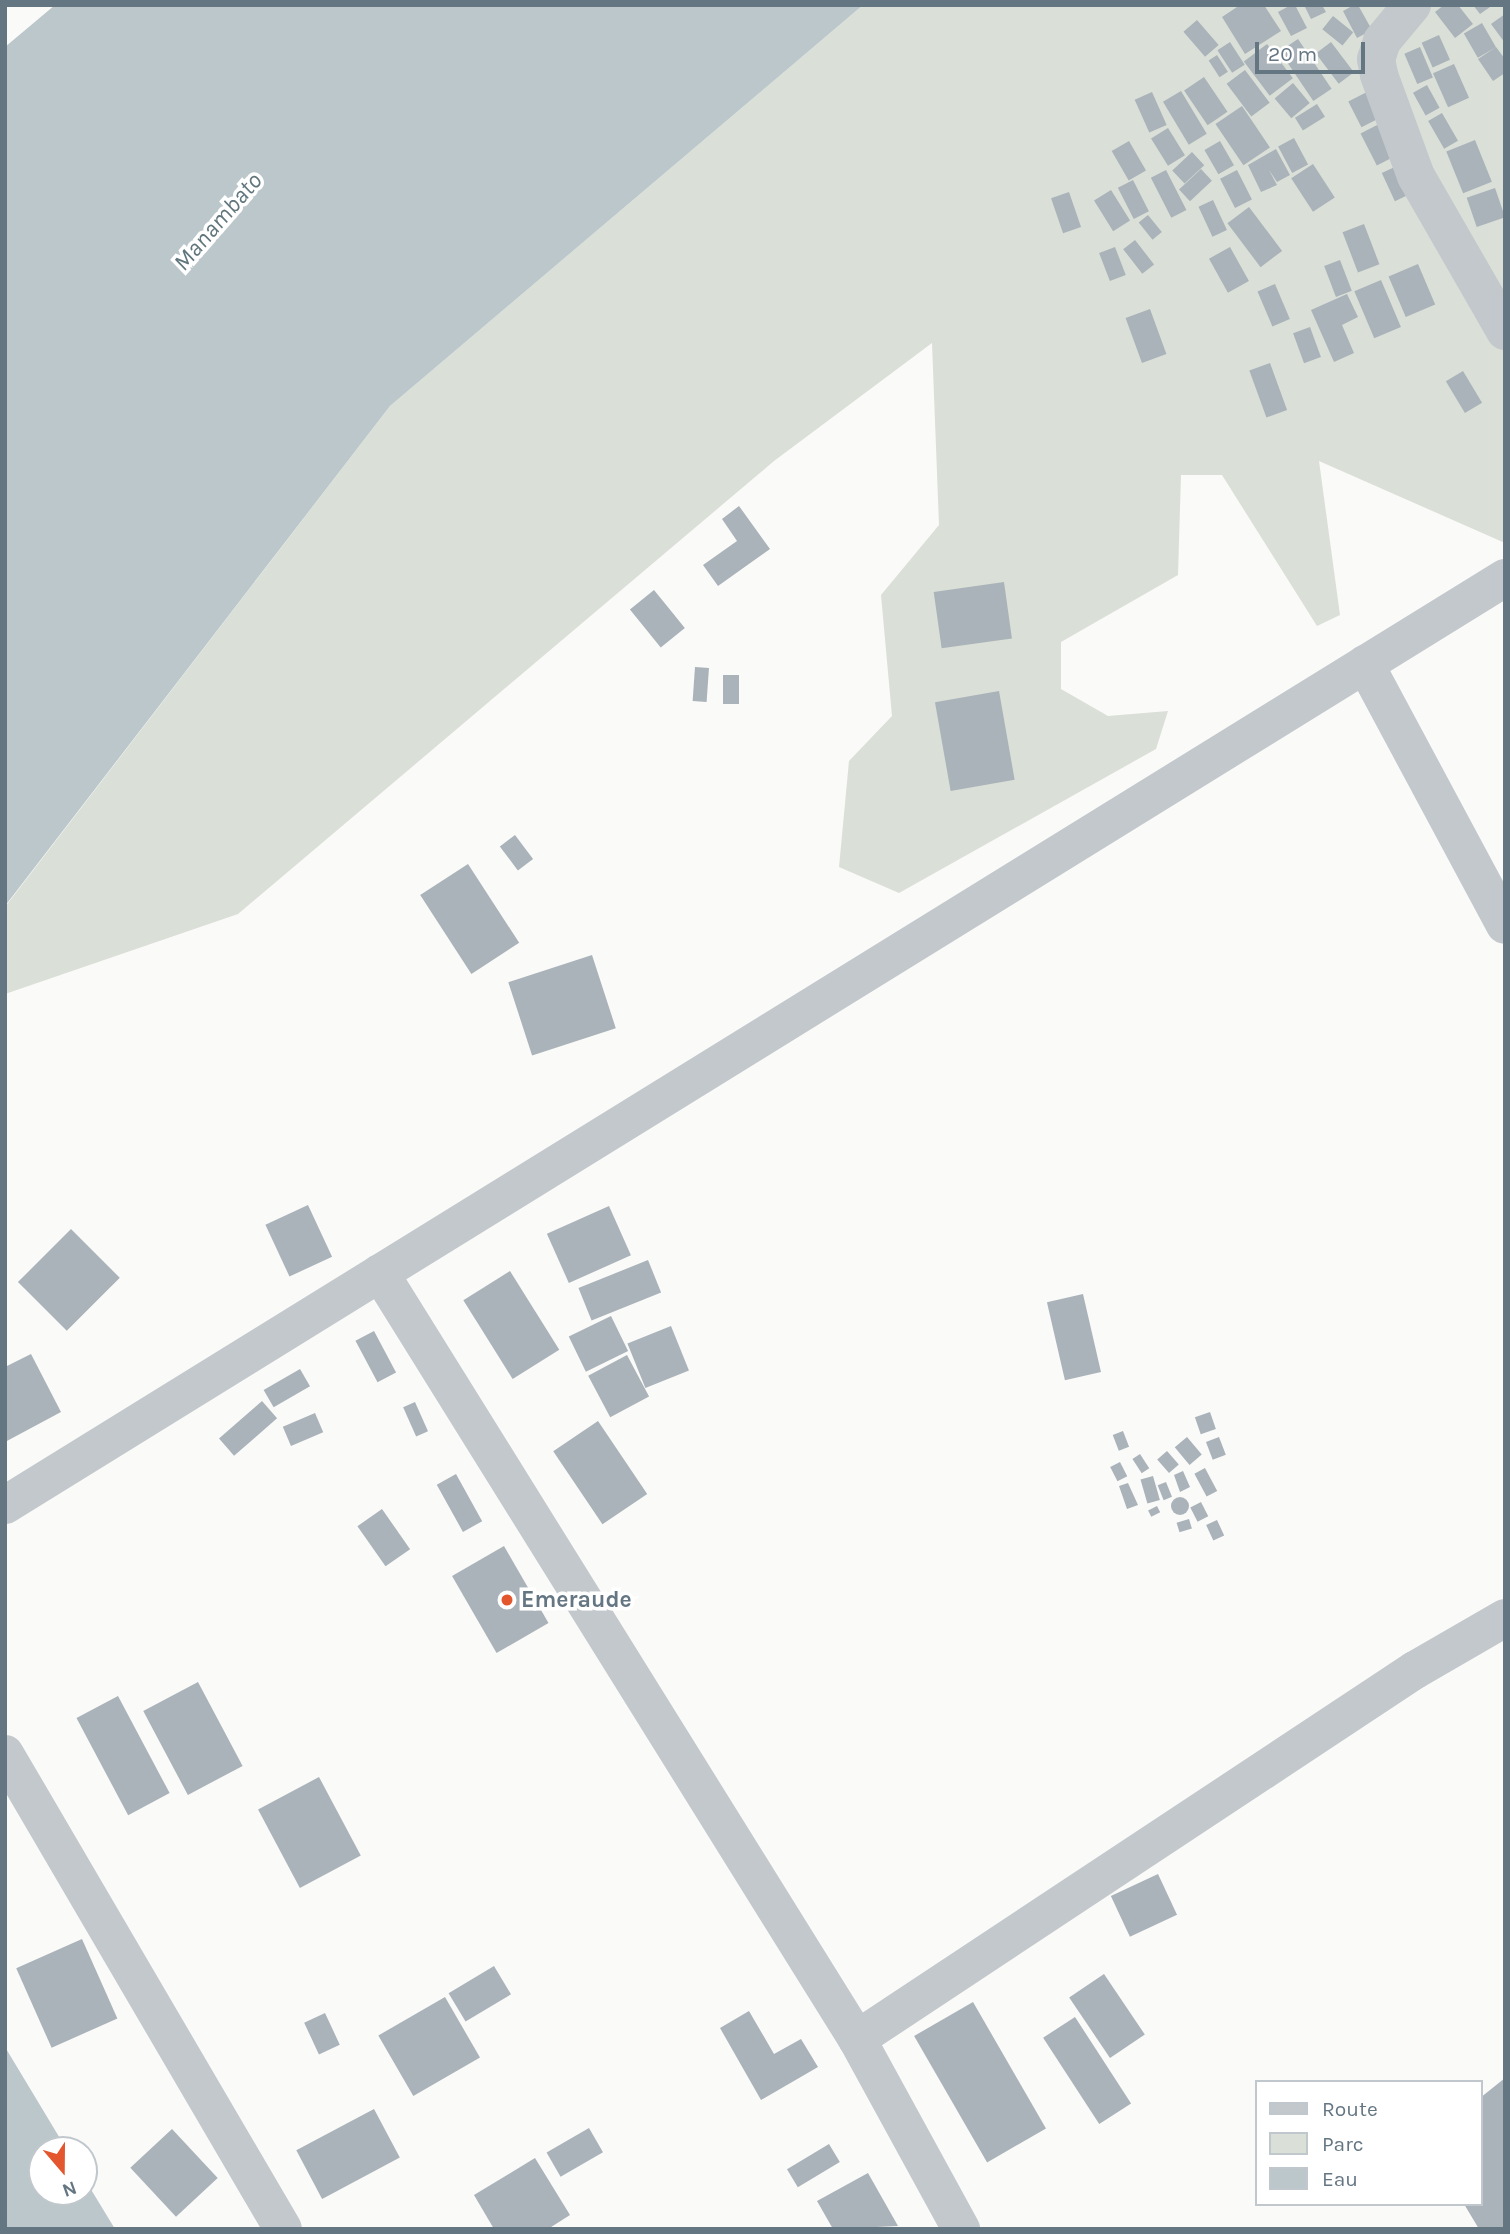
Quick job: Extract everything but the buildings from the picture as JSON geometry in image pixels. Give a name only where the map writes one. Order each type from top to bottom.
[{"type":"street","points":[[1412,5],[1382,41],[1377,59],[1380,75],[1416,176],[1505,331]]},
{"type":"street","points":[[5,1505],[1505,578]]},
{"type":"street","points":[[1365,664],[1505,925]]},
{"type":"street","points":[[380,1273],[857,2039],[961,2229]]},
{"type":"street","points":[[857,2039],[1415,1670],[1505,1618]]},
{"type":"street","points":[[5,1754],[283,2229]]},
{"type":"green space","points":[[863,5],[1505,5],[1505,543],[1319,461],[1340,615],[1317,626],[1222,475],[1181,475],[1178,575],[1061,642],[1061,689],[1108,716],[1168,711],[1156,749],[899,893],[839,867],[849,761],[892,716],[881,595],[939,525],[932,343],[774,461],[238,914],[5,994],[5,907],[390,406]]},
{"type":"water","name":"Manambato","points":[[55,5],[863,5],[390,406],[5,906],[5,47]]},
{"type":"water","points":[[5,2047],[59,2136],[28,2136],[28,2206],[98,2206],[98,2201],[115,2229],[5,2229]]},
{"type":"place","name":"Emeraude","points":[[507,1600]]}]
